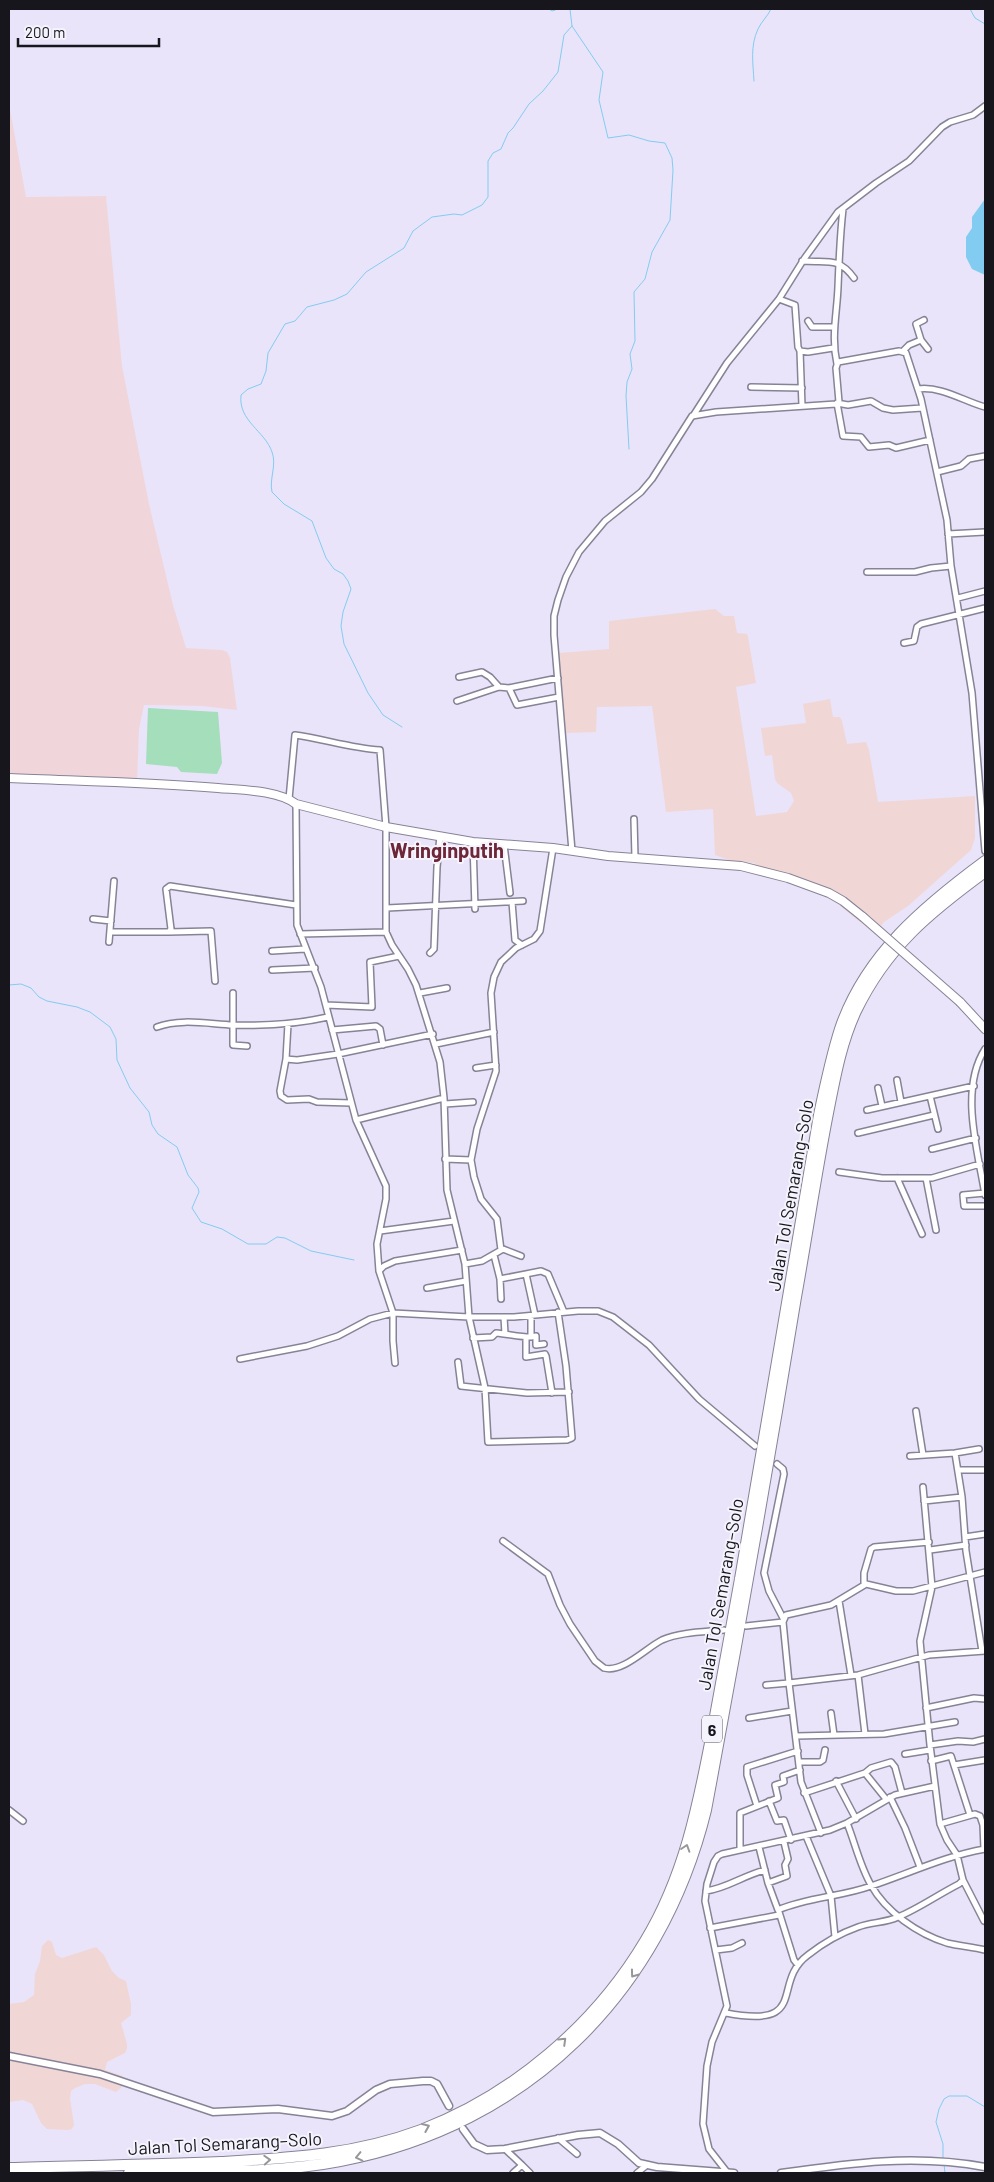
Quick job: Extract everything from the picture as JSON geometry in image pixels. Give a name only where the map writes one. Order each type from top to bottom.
[{"type":"highway","name":"Jalan Tol Semarang–Solo","points":[[9,2168],[175,2164],[305,2158],[375,2144],[429,2126],[460,2112],[518,2077],[586,2019],[615,1985],[645,1942],[660,1913],[687,1847],[697,1812],[730,1638],[818,1123],[830,1066],[841,1028],[855,996],[884,950],[908,923],[985,861]]},
{"type":"highway","name":"Jalan Tol Semarang–Solo","points":[[129,2173],[302,2167],[366,2155],[423,2138],[465,2119],[505,2096],[560,2056],[590,2027],[637,1969],[654,1943],[676,1899],[696,1850],[706,1810],[788,1347],[821,1146],[844,1040],[869,987],[897,948],[928,915],[985,872]]},
{"type":"main road","points":[[9,778],[165,783],[242,790],[293,801],[386,828],[473,842],[741,866],[765,871],[829,893],[843,901],[960,1002],[985,1029]]},
{"type":"street","points":[[572,851],[554,616],[566,576],[580,552],[605,521],[641,492],[652,480],[727,362],[779,299],[802,261],[843,209],[876,183],[909,161],[942,127],[973,115],[985,106]]},
{"type":"street","points":[[843,209],[833,327],[837,403],[843,436],[846,438],[861,437],[869,447],[890,445],[896,448],[930,440]]},
{"type":"street","points":[[802,261],[839,263],[854,278]]},
{"type":"street","points":[[779,299],[795,305],[800,351],[802,406]]},
{"type":"street","points":[[924,320],[916,324],[922,340],[928,349]]},
{"type":"street","points":[[808,321],[812,327],[833,327]]},
{"type":"street","points":[[836,364],[844,359],[903,351],[909,345],[922,340]]},
{"type":"street","points":[[800,351],[808,352],[833,348]]},
{"type":"street","points":[[903,351],[907,355],[918,388],[937,472],[948,534],[951,566],[958,598],[972,693],[985,848]]},
{"type":"street","points":[[751,387],[802,388]]},
{"type":"street","points":[[918,388],[937,390],[985,407]]},
{"type":"street","points":[[692,416],[716,412],[837,403],[848,405],[871,401],[883,408],[893,410],[922,408]]},
{"type":"street","points":[[937,472],[961,466],[969,459],[985,456]]},
{"type":"street","points":[[948,534],[985,532]]},
{"type":"street","points":[[867,572],[915,572],[951,566]]},
{"type":"street","points":[[958,598],[985,591]]},
{"type":"street","points":[[904,644],[914,641],[917,627],[921,624],[985,608]]},
{"type":"street","points":[[459,677],[482,672],[490,677],[499,687]]},
{"type":"street","points":[[457,701],[499,687],[509,688],[558,678]]},
{"type":"street","points":[[509,688],[517,706],[559,697]]},
{"type":"street","points":[[395,1363],[392,1341],[393,1313],[379,1271],[377,1250],[386,1199],[386,1186],[356,1120],[315,968],[305,949],[297,925],[293,801],[295,736],[319,739],[357,748],[380,750],[386,828],[386,932],[413,977],[420,994],[436,1044],[442,1071],[446,1190],[465,1264],[469,1317],[485,1388],[486,1440],[490,1443],[570,1440],[572,1436],[569,1392],[561,1312],[548,1274],[541,1272],[500,1279]]},
{"type":"street","points":[[634,818],[635,858]]},
{"type":"street","points":[[430,953],[434,949],[440,836]]},
{"type":"street","points":[[473,842],[474,906]]},
{"type":"street","points":[[504,845],[510,892]]},
{"type":"street","points":[[501,1250],[497,1219],[482,1199],[474,1178],[471,1160],[477,1129],[494,1082],[496,1066],[490,1000],[494,977],[506,957],[538,935],[542,927],[553,848]]},
{"type":"street","points":[[109,942],[114,881]]},
{"type":"street","points":[[169,932],[171,929],[166,889],[168,886],[296,905]]},
{"type":"street","points":[[387,908],[474,906],[523,901]]},
{"type":"street","points":[[512,902],[515,940],[522,945]]},
{"type":"street","points":[[93,919],[111,921]]},
{"type":"street","points":[[110,932],[211,931],[215,981]]},
{"type":"street","points":[[300,934],[386,932]]},
{"type":"street","points":[[272,951],[305,949]]},
{"type":"street","points":[[326,1005],[372,1008],[370,962],[399,956]]},
{"type":"street","points":[[272,970],[315,968]]},
{"type":"street","points":[[420,994],[447,988]]},
{"type":"street","points":[[233,993],[231,1046],[248,1046]]},
{"type":"street","points":[[157,1027],[200,1023],[233,1025],[288,1024],[328,1017]]},
{"type":"street","points":[[288,1024],[281,1096],[287,1100],[309,1099],[317,1102],[351,1103]]},
{"type":"street","points":[[332,1030],[376,1026],[380,1029],[383,1046]]},
{"type":"street","points":[[436,1044],[494,1032]]},
{"type":"street","points":[[286,1059],[297,1060],[338,1054],[383,1046],[432,1034]]},
{"type":"street","points":[[985,1049],[978,1062],[972,1112],[985,1194],[963,1195],[964,1206],[985,1206]]},
{"type":"street","points":[[476,1068],[496,1066]]},
{"type":"street","points":[[897,1080],[902,1102]]},
{"type":"street","points":[[867,1110],[974,1086]]},
{"type":"street","points":[[878,1088],[882,1106]]},
{"type":"street","points":[[930,1096],[938,1129]]},
{"type":"street","points":[[356,1120],[444,1101],[473,1102]]},
{"type":"street","points":[[858,1133],[934,1115]]},
{"type":"street","points":[[932,1149],[976,1138]]},
{"type":"street","points":[[445,1159],[471,1160]]},
{"type":"street","points":[[839,1172],[867,1177],[926,1178],[946,1176],[982,1166]]},
{"type":"street","points":[[897,1178],[922,1234]]},
{"type":"street","points":[[926,1178],[936,1230]]},
{"type":"street","points":[[380,1231],[454,1221]]},
{"type":"street","points":[[465,1264],[482,1261],[505,1249],[521,1256]]},
{"type":"street","points":[[379,1271],[384,1266],[403,1259],[462,1250]]},
{"type":"street","points":[[494,1255],[500,1279],[501,1298]]},
{"type":"street","points":[[526,1274],[533,1315],[526,1357],[546,1356],[552,1393]]},
{"type":"street","points":[[427,1288],[466,1281]]},
{"type":"street","points":[[240,1359],[308,1346],[344,1333],[370,1319],[393,1313],[504,1317],[561,1312],[598,1312],[613,1317],[649,1345],[699,1399],[755,1446]]},
{"type":"street","points":[[504,1317],[505,1334]]},
{"type":"street","points":[[473,1338],[492,1338],[496,1333],[513,1337],[536,1336],[536,1345],[544,1344]]},
{"type":"street","points":[[458,1362],[461,1386],[528,1393],[569,1392]]},
{"type":"street","points":[[916,1412],[923,1455]]},
{"type":"street","points":[[910,1456],[979,1450]]},
{"type":"street","points":[[766,1685],[858,1675],[921,1656],[984,1651],[970,1574],[962,1497],[955,1453]]},
{"type":"street","points":[[777,1464],[783,1469],[784,1474],[764,1577],[783,1620],[792,1711],[804,1793],[821,1833]]},
{"type":"street","points":[[958,1470],[985,1470]]},
{"type":"street","points":[[923,1487],[932,1587],[921,1632],[921,1656],[940,1824],[946,1840],[957,1855],[964,1880],[984,1921]]},
{"type":"street","points":[[924,1501],[962,1497]]},
{"type":"street","points":[[965,1536],[985,1534]]},
{"type":"street","points":[[503,1541],[548,1574],[560,1605],[570,1624],[595,1661],[604,1668],[609,1669],[622,1665],[663,1640],[724,1630]]},
{"type":"street","points":[[864,1584],[864,1573],[871,1549],[874,1547],[929,1542]]},
{"type":"street","points":[[930,1550],[966,1545]]},
{"type":"street","points":[[746,1626],[783,1620],[791,1614],[839,1601],[864,1584],[896,1591],[914,1591],[970,1574],[985,1572]]},
{"type":"street","points":[[839,1601],[851,1675]]},
{"type":"street","points":[[858,1675],[865,1734]]},
{"type":"street","points":[[926,1708],[974,1698],[985,1699]]},
{"type":"street","points":[[749,1718],[792,1711]]},
{"type":"street","points":[[832,1713],[834,1735]]},
{"type":"street","points":[[796,1736],[884,1734],[928,1725],[956,1722]]},
{"type":"street","points":[[905,1754],[958,1740],[973,1742],[985,1739]]},
{"type":"street","points":[[756,1806],[746,1775],[747,1767],[798,1750]]},
{"type":"street","points":[[800,1762],[820,1762],[823,1760],[825,1750]]},
{"type":"street","points":[[932,1761],[951,1756],[970,1815]]},
{"type":"street","points":[[954,1766],[985,1760]]},
{"type":"street","points":[[804,1793],[865,1773],[871,1768],[891,1762],[895,1767],[902,1793]]},
{"type":"street","points":[[740,1850],[739,1815],[744,1811],[778,1798],[774,1786],[784,1782],[783,1776],[800,1770]]},
{"type":"street","points":[[865,1773],[888,1798],[905,1828],[920,1867]]},
{"type":"street","points":[[836,1781],[856,1818]]},
{"type":"street","points":[[731,2173],[709,2149],[703,2124],[707,2066],[712,2042],[726,2013],[727,2001],[706,1910],[706,1891],[711,1870],[718,1856],[821,1833],[847,1823],[888,1798],[935,1786]]},
{"type":"street","points":[[769,1801],[777,1821],[784,1820],[790,1840]]},
{"type":"street","points":[[9,1810],[23,1821]]},
{"type":"street","points":[[710,1928],[779,1912],[804,1901],[872,1886],[920,1867],[957,1855],[985,1849],[981,1818],[977,1814],[940,1824]]},
{"type":"street","points":[[847,1823],[872,1886],[900,1917],[914,1928],[939,1940],[985,1950]]},
{"type":"street","points":[[806,1836],[831,1896],[835,1937]]},
{"type":"street","points":[[768,1883],[787,1876],[785,1865],[788,1860],[784,1842]]},
{"type":"street","points":[[759,1847],[768,1883],[794,1960],[798,1965]]},
{"type":"street","points":[[706,1891],[723,1888],[747,1878],[753,1872],[765,1870]]},
{"type":"street","points":[[726,2013],[740,2016],[763,2016],[782,2008],[798,1965],[808,1954],[835,1937],[859,1926],[882,1923],[900,1917],[964,1880]]},
{"type":"street","points":[[716,1950],[732,1948],[742,1943]]},
{"type":"street","points":[[9,2056],[100,2074],[213,2112],[272,2108],[332,2116],[347,2111],[390,2084],[423,2081],[431,2081],[437,2084],[449,2106]]},
{"type":"street","points":[[463,2129],[477,2147],[486,2150],[505,2149],[558,2138],[600,2134],[618,2144],[639,2163],[731,2173]]},
{"type":"street","points":[[558,2138],[577,2154]]},
{"type":"street","points":[[505,2149],[530,2173]]},
{"type":"street","points":[[780,2173],[837,2164],[881,2161],[930,2161],[985,2167]]},
{"type":"street","points":[[513,2173],[522,2165]]},
{"type":"street","points":[[637,2173],[647,2165]]},
{"type":"shaded area","points":[[9,104],[26,197],[106,196],[122,366],[149,504],[173,605],[186,648],[222,650],[227,652],[230,658],[237,710],[202,706],[144,705],[139,729],[137,783],[9,780]]},
{"type":"shaded area","points":[[715,609],[724,616],[734,616],[737,633],[747,634],[748,637],[756,683],[736,687],[756,816],[787,812],[794,801],[791,793],[777,783],[775,779],[772,755],[765,756],[761,728],[806,723],[803,704],[830,699],[833,717],[840,717],[847,744],[866,742],[878,802],[975,796],[975,838],[971,850],[908,906],[884,922],[875,934],[828,896],[793,883],[754,873],[755,863],[732,861],[715,855],[713,809],[666,812],[652,706],[597,707],[596,732],[564,733],[559,653],[609,649],[609,621]]},
{"type":"shaded area","points":[[48,1940],[52,1942],[56,1955],[62,1958],[96,1947],[104,1955],[112,1971],[119,1978],[126,1981],[131,2004],[131,2015],[121,2023],[127,2049],[125,2053],[107,2062],[105,2070],[123,2076],[124,2085],[116,2092],[95,2084],[85,2084],[71,2091],[70,2098],[74,2125],[72,2129],[68,2130],[47,2129],[41,2123],[32,2104],[23,2100],[9,2102],[9,2004],[24,2002],[34,1995],[35,1974],[40,1961],[42,1946]]},
{"type":"green space","points":[[148,708],[218,712],[222,763],[217,774],[181,772],[177,767],[146,764]]},
{"type":"water","points":[[985,199],[985,275],[972,269],[966,257],[966,237],[972,228],[972,217]]},
{"type":"waterway","points":[[549,9],[552,11],[558,9]]},
{"type":"waterway","points":[[570,9],[572,26],[603,72],[599,100],[608,138],[629,135],[649,141],[665,143],[672,158],[670,220],[652,252],[645,279],[634,292],[635,341],[630,354],[632,369],[627,382],[626,396],[629,449]]},
{"type":"waterway","points":[[754,81],[753,55],[755,35],[771,9]]},
{"type":"waterway","points":[[970,9],[975,18],[985,24]]},
{"type":"waterway","points":[[402,727],[383,715],[368,693],[344,644],[341,626],[343,612],[351,589],[348,581],[343,574],[334,569],[326,558],[312,521],[284,504],[272,492],[271,482],[274,462],[272,452],[269,445],[244,412],[241,404],[241,395],[248,389],[261,384],[266,371],[268,353],[285,324],[295,321],[307,307],[334,300],[347,294],[366,272],[404,248],[413,231],[432,217],[454,214],[462,215],[482,205],[488,197],[488,161],[493,153],[501,149],[508,133],[529,104],[543,91],[558,72],[564,35],[572,26]]},
{"type":"waterway","points":[[9,985],[21,984],[31,988],[39,997],[47,1001],[77,1007],[90,1012],[110,1027],[116,1039],[117,1060],[130,1088],[149,1112],[152,1125],[158,1134],[177,1147],[188,1175],[198,1188],[199,1192],[192,1208],[201,1222],[222,1229],[248,1244],[266,1244],[277,1237],[285,1238],[311,1251],[354,1260]]},
{"type":"waterway","points":[[943,2160],[943,2144],[936,2122],[944,2099],[949,2096],[967,2096],[985,2107]]},
{"type":"waterway","points":[[944,2164],[945,2173]]},
{"type":"district","name":"Wringinputih","points":[[447,850]]}]
